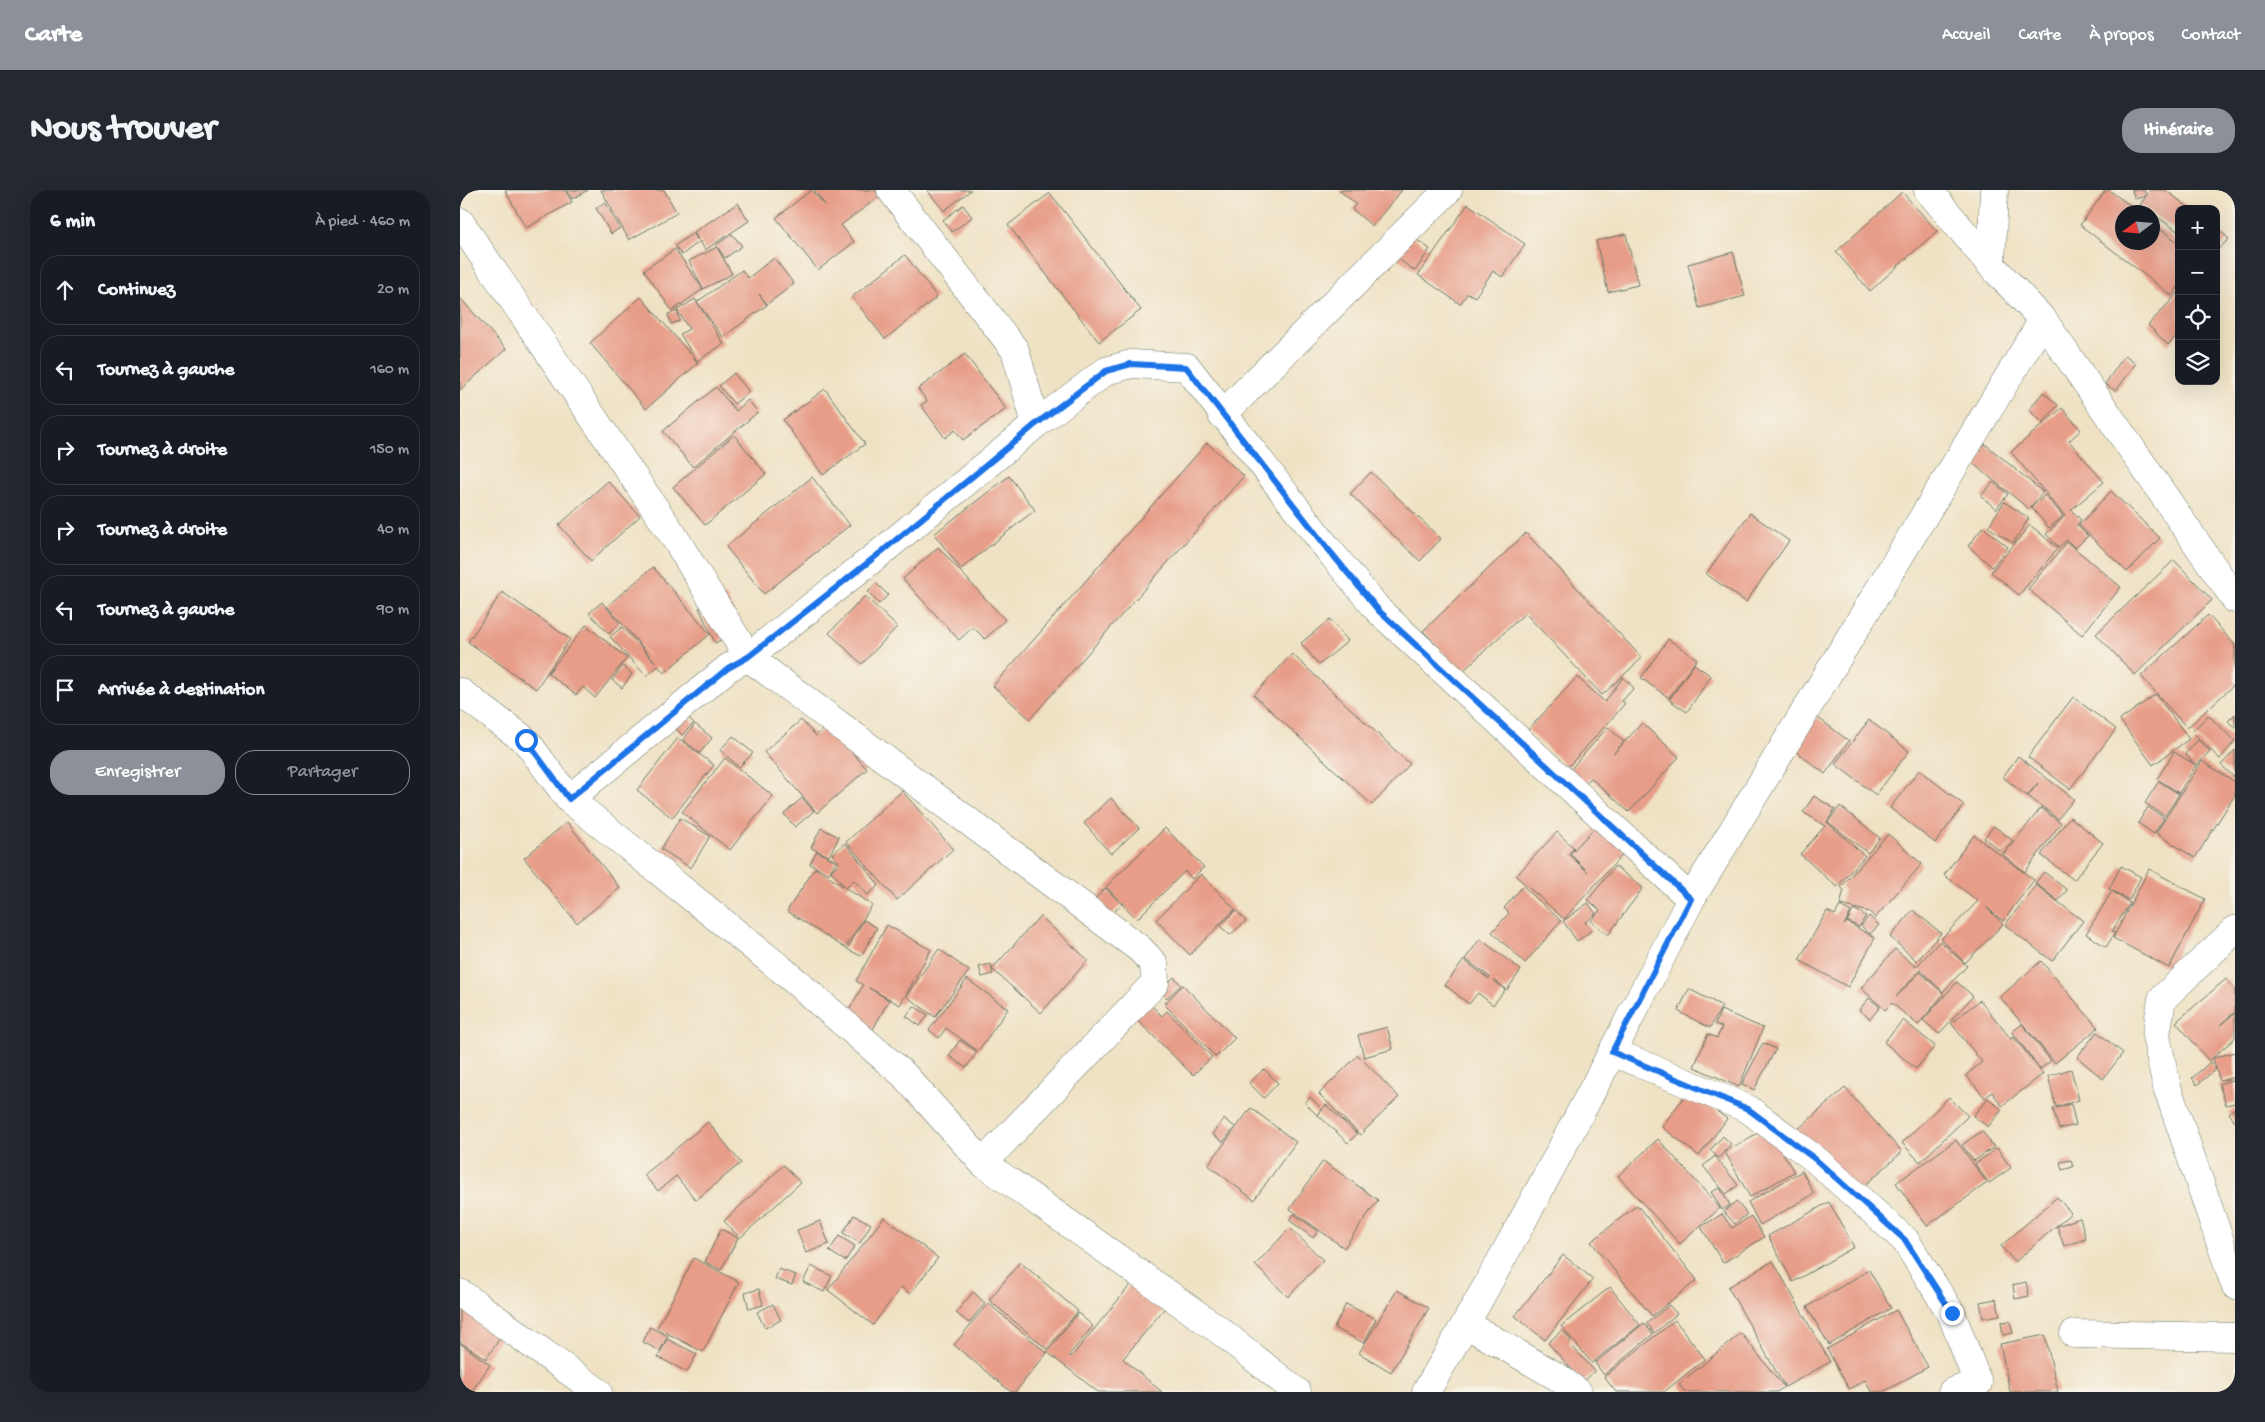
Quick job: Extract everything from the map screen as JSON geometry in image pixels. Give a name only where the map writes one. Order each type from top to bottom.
[{"type":"street","points":[[891,190],[1015,350],[1036,424]]},
{"type":"street","points":[[1222,415],[1448,190]]},
{"type":"street","points":[[1928,190],[1991,265],[2043,320],[2235,599]]},
{"type":"street","points":[[1991,265],[1994,190]]},
{"type":"street","points":[[460,222],[673,535],[748,657],[1140,949],[1154,964],[1155,983],[983,1164]]},
{"type":"street","points":[[1426,1392],[1466,1324],[1612,1052],[1691,899],[2043,320]]},
{"type":"street","points":[[569,799],[728,668],[748,657],[880,553],[1036,424],[1106,371],[1131,364],[1186,367],[1222,415],[1379,611],[1691,899]]},
{"type":"street","points":[[460,692],[526,740],[569,799],[781,969],[903,1074],[983,1164],[1219,1330],[1297,1392]]},
{"type":"street","points":[[2235,930],[2162,999],[2156,1036],[2167,1088],[2235,1285]]},
{"type":"street","points":[[1612,1052],[1748,1109],[1815,1159],[1905,1240],[1952,1313],[1979,1388],[1952,1392]]},
{"type":"street","points":[[460,1293],[598,1392]]},
{"type":"street","points":[[1466,1324],[1556,1376],[1578,1392]]},
{"type":"street","points":[[2074,1334],[2235,1337]]},
{"type":"building","points":[[505,190],[565,190],[572,202],[526,228]]},
{"type":"building","points":[[567,190],[588,190],[572,199]]},
{"type":"building","points":[[601,190],[664,190],[677,213],[629,240]]},
{"type":"building","points":[[811,190],[825,205],[814,190],[875,190],[880,196],[841,225],[854,242],[818,270],[776,218]]},
{"type":"building","points":[[927,190],[971,190],[944,211]]},
{"type":"building","points":[[1339,190],[1402,190],[1372,226],[1352,209],[1356,204]]},
{"type":"building","points":[[2106,190],[2109,190],[2129,205],[2115,205],[2115,250],[2160,250],[2160,229],[2175,240],[2175,292],[2172,296],[2080,225]]},
{"type":"building","points":[[2132,190],[2144,190],[2146,196],[2135,199]]},
{"type":"building","points":[[2150,190],[2165,190],[2186,205],[2175,205],[2175,229],[2160,219],[2160,205],[2140,205]]},
{"type":"building","points":[[1902,192],[1937,231],[1870,291],[1836,252]]},
{"type":"building","points":[[1050,193],[1141,310],[1099,342],[1008,225]]},
{"type":"building","points":[[605,202],[620,228],[611,234],[596,208]]},
{"type":"building","points":[[738,203],[749,221],[705,250],[700,241],[682,255],[675,246],[693,233],[698,240],[694,232]]},
{"type":"building","points":[[1468,204],[1525,244],[1502,277],[1493,271],[1475,297],[1468,293],[1460,304],[1418,275]]},
{"type":"building","points":[[963,205],[972,217],[952,232],[943,220]]},
{"type":"building","points":[[2220,231],[2229,239],[2220,247]]},
{"type":"building","points":[[732,234],[742,246],[725,258],[716,245]]},
{"type":"building","points":[[1408,234],[1430,249],[1415,271],[1393,255]]},
{"type":"building","points":[[1626,234],[1638,285],[1608,292],[1596,241]]},
{"type":"building","points":[[717,247],[732,274],[703,289],[689,261]]},
{"type":"building","points":[[675,249],[703,289],[672,311],[644,270]]},
{"type":"building","points":[[1733,252],[1745,296],[1699,308],[1688,264]]},
{"type":"building","points":[[905,255],[937,297],[885,339],[852,297]]},
{"type":"building","points":[[774,258],[794,284],[767,304],[759,294],[767,305],[723,337],[697,302],[742,270],[748,278]]},
{"type":"building","points":[[2175,296],[2175,337],[2168,345],[2148,325]]},
{"type":"building","points":[[641,297],[698,363],[646,409],[590,343]]},
{"type":"building","points":[[460,298],[506,349],[460,390]]},
{"type":"building","points":[[695,299],[724,344],[697,361],[680,334],[689,329],[677,310]]},
{"type":"building","points":[[677,311],[680,321],[671,324],[668,314]]},
{"type":"building","points":[[965,354],[1006,409],[963,440],[955,430],[945,438],[921,405],[927,401],[918,389]]},
{"type":"building","points":[[2125,355],[2136,363],[2116,391],[2105,384]]},
{"type":"building","points":[[734,373],[749,392],[734,404],[719,386]]},
{"type":"building","points":[[716,387],[736,411],[748,400],[758,412],[693,467],[663,431]]},
{"type":"building","points":[[825,389],[865,444],[823,475],[783,420]]},
{"type":"building","points":[[2043,392],[2058,405],[2043,423],[2029,410]]},
{"type":"building","points":[[2062,408],[2081,430],[2069,441],[2104,482],[2071,510],[2081,520],[2077,525],[2088,536],[2075,548],[2067,540],[2059,547],[2046,534],[2065,516],[2011,452]]},
{"type":"building","points":[[734,435],[766,474],[705,525],[673,487]]},
{"type":"building","points":[[1207,443],[1244,476],[1030,719],[993,686]]},
{"type":"building","points":[[1985,444],[2043,492],[2029,509],[1971,462]]},
{"type":"building","points":[[1371,472],[1441,539],[1420,561],[1350,494]]},
{"type":"building","points":[[1009,476],[1035,510],[961,569],[934,534]]},
{"type":"building","points":[[812,477],[850,525],[764,594],[726,547]]},
{"type":"building","points":[[608,481],[640,516],[591,561],[559,525]]},
{"type":"building","points":[[1993,482],[2008,494],[1996,509],[1981,496]]},
{"type":"building","points":[[2111,491],[2160,538],[2127,572],[2079,525]]},
{"type":"building","points":[[2045,495],[2063,516],[2049,528],[2031,507]]},
{"type":"building","points":[[2004,502],[2029,518],[2013,543],[1988,527]]},
{"type":"building","points":[[1750,513],[1789,541],[1746,602],[1706,574]]},
{"type":"building","points":[[2030,525],[2058,548],[2019,595],[1991,572]]},
{"type":"building","points":[[1983,527],[2008,547],[1992,567],[1968,546]]},
{"type":"building","points":[[1526,533],[1642,658],[1602,695],[1525,613],[1462,672],[1423,631]]},
{"type":"building","points":[[2067,542],[2121,587],[2082,635],[2028,589]]},
{"type":"building","points":[[938,547],[1005,620],[985,639],[973,627],[959,640],[903,579]]},
{"type":"building","points":[[2174,560],[2212,600],[2135,675],[2096,634]]},
{"type":"building","points":[[653,567],[710,634],[664,673],[658,666],[646,676],[610,637],[622,627],[656,663],[607,606]]},
{"type":"building","points":[[876,583],[888,595],[879,604],[868,592]]},
{"type":"building","points":[[502,592],[570,639],[536,689],[468,642]]},
{"type":"building","points":[[726,595],[742,630],[715,643],[699,608]]},
{"type":"building","points":[[865,596],[897,627],[862,664],[829,633]]},
{"type":"building","points":[[602,602],[620,623],[609,634],[589,613]]},
{"type":"building","points":[[2208,615],[2235,645],[2235,684],[2187,728],[2141,676]]},
{"type":"building","points":[[1330,619],[1348,641],[1319,665],[1301,643]]},
{"type":"building","points":[[586,625],[627,658],[595,698],[583,687],[576,695],[548,673]]},
{"type":"building","points":[[1668,639],[1697,659],[1669,698],[1641,678]]},
{"type":"building","points":[[1292,654],[1410,764],[1372,805],[1254,695]]},
{"type":"building","points":[[1694,664],[1711,676],[1687,712],[1669,700]]},
{"type":"building","points":[[623,666],[632,674],[622,688],[612,680]]},
{"type":"building","points":[[1577,677],[1605,702],[1623,677],[1634,688],[1622,701],[1625,703],[1617,713],[1568,767],[1528,730]]},
{"type":"building","points":[[2156,694],[2189,739],[2153,765],[2120,720]]},
{"type":"building","points":[[2073,697],[2116,729],[2070,789],[2028,757]]},
{"type":"building","points":[[684,713],[694,723],[682,735],[672,724]]},
{"type":"building","points":[[2235,714],[2235,728],[2228,721]]},
{"type":"building","points":[[2208,715],[2235,741],[2220,759],[2192,732]]},
{"type":"building","points":[[1817,717],[1849,741],[1825,774],[1793,749]]},
{"type":"building","points":[[801,720],[816,736],[828,725],[867,769],[817,813],[764,752]]},
{"type":"building","points":[[1869,720],[1909,751],[1876,795],[1835,764]]},
{"type":"building","points":[[1642,723],[1679,757],[1629,812],[1591,778],[1584,785],[1569,771],[1608,727],[1624,742],[1614,753]]},
{"type":"building","points":[[695,724],[712,738],[700,753],[683,740]]},
{"type":"building","points":[[733,736],[753,753],[739,767],[720,750]]},
{"type":"building","points":[[678,738],[714,765],[672,818],[637,790]]},
{"type":"building","points":[[2198,740],[2210,751],[2196,766],[2185,754]]},
{"type":"building","points":[[2235,750],[2235,778],[2221,765]]},
{"type":"building","points":[[2174,752],[2196,765],[2179,793],[2157,779]]},
{"type":"building","points":[[2018,756],[2074,799],[2058,819],[2028,796],[2038,783],[2027,796],[2003,777]]},
{"type":"building","points":[[725,758],[773,796],[730,850],[682,812]]},
{"type":"building","points":[[2202,761],[2235,782],[2235,795],[2195,858],[2156,833]]},
{"type":"building","points":[[1919,770],[1964,805],[1935,843],[1890,808]]},
{"type":"building","points":[[2159,781],[2179,794],[2165,816],[2145,803]]},
{"type":"building","points":[[902,791],[953,849],[897,900],[846,842]]},
{"type":"building","points":[[1814,796],[1835,809],[1827,822],[1865,856],[1837,887],[1800,854],[1825,826],[1803,812]]},
{"type":"building","points":[[802,798],[814,811],[795,827],[784,814]]},
{"type":"building","points":[[1111,798],[1139,828],[1111,854],[1084,823]]},
{"type":"building","points":[[1840,806],[1880,838],[1868,853],[1828,822]]},
{"type":"building","points":[[2148,807],[2164,818],[2154,834],[2138,823]]},
{"type":"building","points":[[2041,808],[2061,823],[2025,872],[2003,855]]},
{"type":"building","points":[[2070,817],[2103,843],[2074,880],[2041,855]]},
{"type":"building","points":[[680,818],[710,836],[691,868],[661,849]]},
{"type":"building","points":[[567,822],[620,888],[577,923],[524,858]]},
{"type":"building","points":[[1597,825],[1625,852],[1564,919],[1516,876],[1557,832],[1574,848],[1568,854],[1588,872],[1570,854]]},
{"type":"building","points":[[1994,826],[2013,841],[2003,853],[1984,838]]},
{"type":"building","points":[[821,828],[839,837],[829,856],[811,848]]},
{"type":"building","points":[[1165,828],[1204,867],[1192,879],[1185,871],[1137,919],[1106,887]]},
{"type":"building","points":[[1888,834],[1922,864],[1875,918],[1870,912],[1840,905],[1844,890],[1841,887]]},
{"type":"building","points":[[1974,835],[2034,880],[2003,921],[1986,907],[2003,924],[1965,963],[1941,939],[1978,901],[1944,875]]},
{"type":"building","points":[[845,843],[879,885],[868,895],[854,880],[846,888],[831,871],[839,863],[832,854]]},
{"type":"building","points":[[817,851],[836,861],[829,874],[810,864]]},
{"type":"building","points":[[1615,866],[1643,888],[1608,935],[1591,921],[1600,910],[1588,900]]},
{"type":"building","points":[[2121,866],[2141,877],[2129,900],[2109,889]]},
{"type":"building","points":[[815,868],[872,905],[845,948],[787,911]]},
{"type":"building","points":[[2149,869],[2205,899],[2169,968],[2113,938]]},
{"type":"building","points":[[2044,872],[2067,890],[2058,901],[2035,883]]},
{"type":"building","points":[[1201,874],[1235,909],[1190,955],[1156,920]]},
{"type":"building","points":[[2036,885],[2083,921],[2052,961],[2005,925]]},
{"type":"building","points":[[1523,886],[1561,921],[1525,963],[1492,932],[1509,913],[1504,908]]},
{"type":"building","points":[[1105,888],[1122,904],[1111,915],[1095,899]]},
{"type":"building","points":[[2112,891],[2130,903],[2112,931],[2115,933],[2106,947],[2086,934]]},
{"type":"building","points":[[1588,903],[1596,914],[1585,922],[1591,931],[1577,941],[1563,921]]},
{"type":"building","points":[[1840,906],[1851,912],[1844,925],[1847,922],[1875,938],[1848,987],[1799,960],[1827,911],[1835,915]]},
{"type":"building","points":[[1854,909],[1866,916],[1859,927],[1847,921]]},
{"type":"building","points":[[1236,910],[1246,921],[1230,935],[1220,926]]},
{"type":"building","points":[[1913,910],[1941,933],[1917,961],[1890,937]]},
{"type":"building","points":[[1040,916],[1088,960],[1041,1013],[992,969]]},
{"type":"building","points":[[1869,916],[1879,925],[1870,934],[1861,926]]},
{"type":"building","points":[[864,920],[877,928],[861,956],[847,949]]},
{"type":"building","points":[[887,925],[931,950],[900,1005],[869,988],[889,1000],[872,1031],[846,1016],[863,985],[856,981]]},
{"type":"building","points":[[1480,939],[1521,970],[1507,990],[1494,980],[1505,990],[1493,1005],[1478,993],[1469,1004],[1445,985],[1464,960],[1489,979],[1490,977],[1465,959]]},
{"type":"building","points":[[1940,941],[1967,966],[1943,992],[1920,970],[1896,997],[1920,972],[1944,994],[1918,1025],[1892,1003],[1885,1010],[1861,988],[1895,949],[1916,967]]},
{"type":"building","points":[[939,949],[969,971],[935,1017],[906,996]]},
{"type":"building","points":[[2041,961],[2098,1028],[2055,1063],[2000,997]]},
{"type":"building","points":[[991,964],[993,974],[982,977],[979,967]]},
{"type":"building","points":[[1174,977],[1181,985],[1167,998],[1160,991]]},
{"type":"building","points":[[967,979],[1008,1009],[978,1051],[946,1028],[939,1038],[929,1030]]},
{"type":"building","points":[[2226,979],[2235,990],[2235,1012],[2220,1025],[2235,1013],[2235,1038],[2209,1061],[2176,1022]]},
{"type":"building","points":[[1957,982],[1973,996],[1939,1034],[1923,1020]]},
{"type":"building","points":[[1183,985],[1235,1038],[1216,1057],[1164,1004]]},
{"type":"building","points":[[1689,989],[1722,1006],[1710,1028],[1678,1011]]},
{"type":"building","points":[[1869,998],[1880,1007],[1870,1019],[1859,1010]]},
{"type":"building","points":[[1980,1000],[2011,1039],[2014,1037],[2043,1074],[2002,1106],[1992,1092],[1985,1098],[1966,1075],[1982,1062],[1951,1023]]},
{"type":"building","points":[[1149,1003],[1162,1016],[1167,1011],[1212,1057],[1193,1075],[1134,1017]]},
{"type":"building","points":[[914,1006],[928,1015],[920,1026],[906,1016]]},
{"type":"building","points":[[1721,1010],[1763,1028],[1739,1087],[1694,1067],[1708,1034],[1717,1038],[1722,1027],[1715,1024]]},
{"type":"building","points":[[1903,1020],[1935,1046],[1916,1069],[1884,1042]]},
{"type":"building","points":[[2022,1024],[2051,1061],[2040,1069],[2012,1032]]},
{"type":"building","points":[[1387,1027],[1393,1049],[1364,1057],[1358,1035]]},
{"type":"building","points":[[2097,1032],[2123,1053],[2103,1079],[2077,1057]]},
{"type":"building","points":[[960,1040],[977,1052],[966,1068],[949,1056]]},
{"type":"building","points":[[1763,1043],[1776,1049],[1754,1090],[1742,1084]]},
{"type":"building","points":[[2235,1052],[2235,1077],[2220,1081],[2213,1058]]},
{"type":"building","points":[[1358,1055],[1399,1097],[1360,1135],[1319,1094]]},
{"type":"building","points":[[2210,1062],[2216,1069],[2197,1085],[2192,1078]]},
{"type":"building","points":[[1264,1069],[1278,1083],[1264,1098],[1249,1083]]},
{"type":"building","points":[[2071,1069],[2079,1100],[2056,1107],[2048,1076]]},
{"type":"building","points":[[2235,1079],[2235,1103],[2226,1105],[2219,1084]]},
{"type":"building","points":[[1845,1088],[1902,1152],[1853,1196],[1796,1131]]},
{"type":"building","points":[[1689,1090],[1727,1119],[1699,1156],[1662,1127]]},
{"type":"building","points":[[1310,1097],[1322,1109],[1317,1115],[1305,1103]]},
{"type":"building","points":[[1949,1097],[1968,1116],[1920,1162],[1902,1143]]},
{"type":"building","points":[[1988,1098],[2002,1110],[1988,1127],[1973,1116]]},
{"type":"building","points":[[2071,1104],[2076,1125],[2059,1129],[2053,1109]]},
{"type":"building","points":[[1326,1105],[1357,1134],[1348,1143],[1318,1115]]},
{"type":"building","points":[[1251,1108],[1296,1142],[1254,1200],[1208,1165]]},
{"type":"building","points":[[2235,1108],[2235,1122],[2229,1113]]},
{"type":"building","points":[[1224,1119],[1235,1127],[1223,1142],[1212,1134]]},
{"type":"building","points":[[708,1122],[741,1163],[696,1200],[676,1176],[658,1191],[644,1175]]},
{"type":"building","points":[[1768,1127],[1794,1172],[1750,1197],[1725,1152]]},
{"type":"building","points":[[1982,1131],[1994,1147],[1974,1161],[1962,1145]]},
{"type":"building","points":[[1723,1136],[1731,1144],[1719,1158],[1710,1150]]},
{"type":"building","points":[[1658,1139],[1720,1208],[1680,1244],[1618,1176]]},
{"type":"building","points":[[1956,1140],[1987,1183],[1927,1226],[1896,1183]]},
{"type":"building","points":[[1997,1148],[2011,1168],[1989,1183],[1975,1164]]},
{"type":"building","points":[[1715,1156],[1738,1185],[1726,1194],[1703,1166]]},
{"type":"building","points":[[2071,1160],[2073,1167],[2062,1170],[2060,1162]]},
{"type":"building","points":[[1323,1161],[1378,1200],[1344,1248],[1290,1209]]},
{"type":"building","points":[[784,1165],[800,1183],[740,1238],[724,1221]]},
{"type":"building","points":[[1802,1171],[1814,1194],[1760,1225],[1748,1202]]},
{"type":"building","points":[[1720,1188],[1730,1205],[1722,1210],[1711,1192]]},
{"type":"building","points":[[2057,1197],[2071,1213],[2015,1262],[2001,1246]]},
{"type":"building","points":[[1736,1201],[1747,1214],[1735,1224],[1724,1212]]},
{"type":"building","points":[[1829,1202],[1854,1247],[1793,1282],[1768,1236]]},
{"type":"building","points":[[1637,1205],[1697,1280],[1652,1316],[1591,1242]]},
{"type":"building","points":[[1294,1214],[1318,1231],[1313,1238],[1289,1220]]},
{"type":"building","points":[[1722,1214],[1732,1228],[1751,1216],[1764,1237],[1723,1263],[1701,1227]]},
{"type":"building","points":[[854,1215],[871,1224],[860,1243],[843,1233]]},
{"type":"building","points":[[884,1217],[938,1258],[910,1294],[901,1287],[873,1325],[828,1290]]},
{"type":"building","points":[[2080,1218],[2086,1239],[2064,1246],[2057,1226]]},
{"type":"building","points":[[820,1221],[829,1244],[806,1253],[797,1230]]},
{"type":"building","points":[[1290,1228],[1323,1260],[1288,1297],[1255,1265]]},
{"type":"building","points":[[721,1229],[738,1238],[721,1270],[705,1262]]},
{"type":"building","points":[[839,1236],[855,1246],[845,1261],[829,1251]]},
{"type":"building","points":[[1563,1255],[1593,1279],[1545,1340],[1515,1316]]},
{"type":"building","points":[[694,1258],[739,1282],[703,1352],[657,1328]]},
{"type":"building","points":[[1773,1261],[1830,1362],[1785,1387],[1728,1287]]},
{"type":"building","points":[[1020,1262],[1078,1311],[1047,1349],[989,1300]]},
{"type":"building","points":[[811,1266],[832,1276],[824,1292],[803,1282]]},
{"type":"building","points":[[779,1269],[796,1275],[792,1285],[775,1279]]},
{"type":"building","points":[[1869,1270],[1891,1308],[1829,1345],[1807,1307]]},
{"type":"building","points":[[1137,1277],[1169,1303],[1123,1359],[1162,1392],[1098,1392],[1047,1352],[1078,1313],[1093,1326],[1069,1355],[1071,1357]]},
{"type":"building","points":[[2026,1282],[2029,1296],[2015,1299],[2013,1285]]},
{"type":"building","points":[[460,1285],[512,1320],[486,1359],[460,1342]]},
{"type":"building","points":[[1610,1287],[1640,1325],[1592,1363],[1561,1326]]},
{"type":"building","points":[[759,1289],[763,1305],[749,1309],[745,1293]]},
{"type":"building","points":[[1397,1290],[1429,1308],[1391,1372],[1359,1353]]},
{"type":"building","points":[[973,1292],[985,1303],[969,1323],[956,1313]]},
{"type":"building","points":[[1996,1299],[2000,1315],[1983,1318],[1980,1302]]},
{"type":"building","points":[[988,1303],[1047,1353],[1015,1392],[1011,1392],[954,1345]]},
{"type":"building","points":[[773,1304],[781,1320],[765,1328],[757,1312]]},
{"type":"building","points":[[1346,1304],[1376,1319],[1364,1343],[1334,1328]]},
{"type":"building","points":[[1669,1305],[1677,1314],[1654,1333],[1647,1323]]},
{"type":"building","points":[[1896,1310],[1928,1367],[1883,1392],[1872,1392],[1865,1380],[1849,1389],[1827,1349]]},
{"type":"building","points":[[1675,1320],[1705,1359],[1664,1392],[1616,1392],[1604,1377]]},
{"type":"building","points":[[2010,1321],[2013,1333],[2003,1335],[2001,1322]]},
{"type":"building","points":[[1644,1323],[1653,1334],[1604,1375],[1595,1363]]},
{"type":"building","points":[[650,1327],[668,1336],[660,1351],[643,1342]]},
{"type":"building","points":[[1562,1330],[1571,1340],[1569,1343],[1595,1371],[1583,1382],[1548,1343]]},
{"type":"building","points":[[1741,1333],[1784,1387],[1777,1392],[1685,1392],[1679,1384]]},
{"type":"building","points":[[2045,1335],[2058,1392],[2010,1392],[2000,1344]]},
{"type":"building","points":[[667,1339],[697,1354],[687,1372],[658,1357]]},
{"type":"building","points":[[460,1343],[490,1365],[471,1392],[460,1392]]},
{"type":"route","points":[[526,740],[569,799],[728,668],[748,657],[880,553],[1036,424],[1106,371],[1131,364],[1186,367],[1222,415],[1379,611],[1691,899],[1612,1052],[1748,1109],[1815,1159],[1905,1240],[1952,1313]]}]
